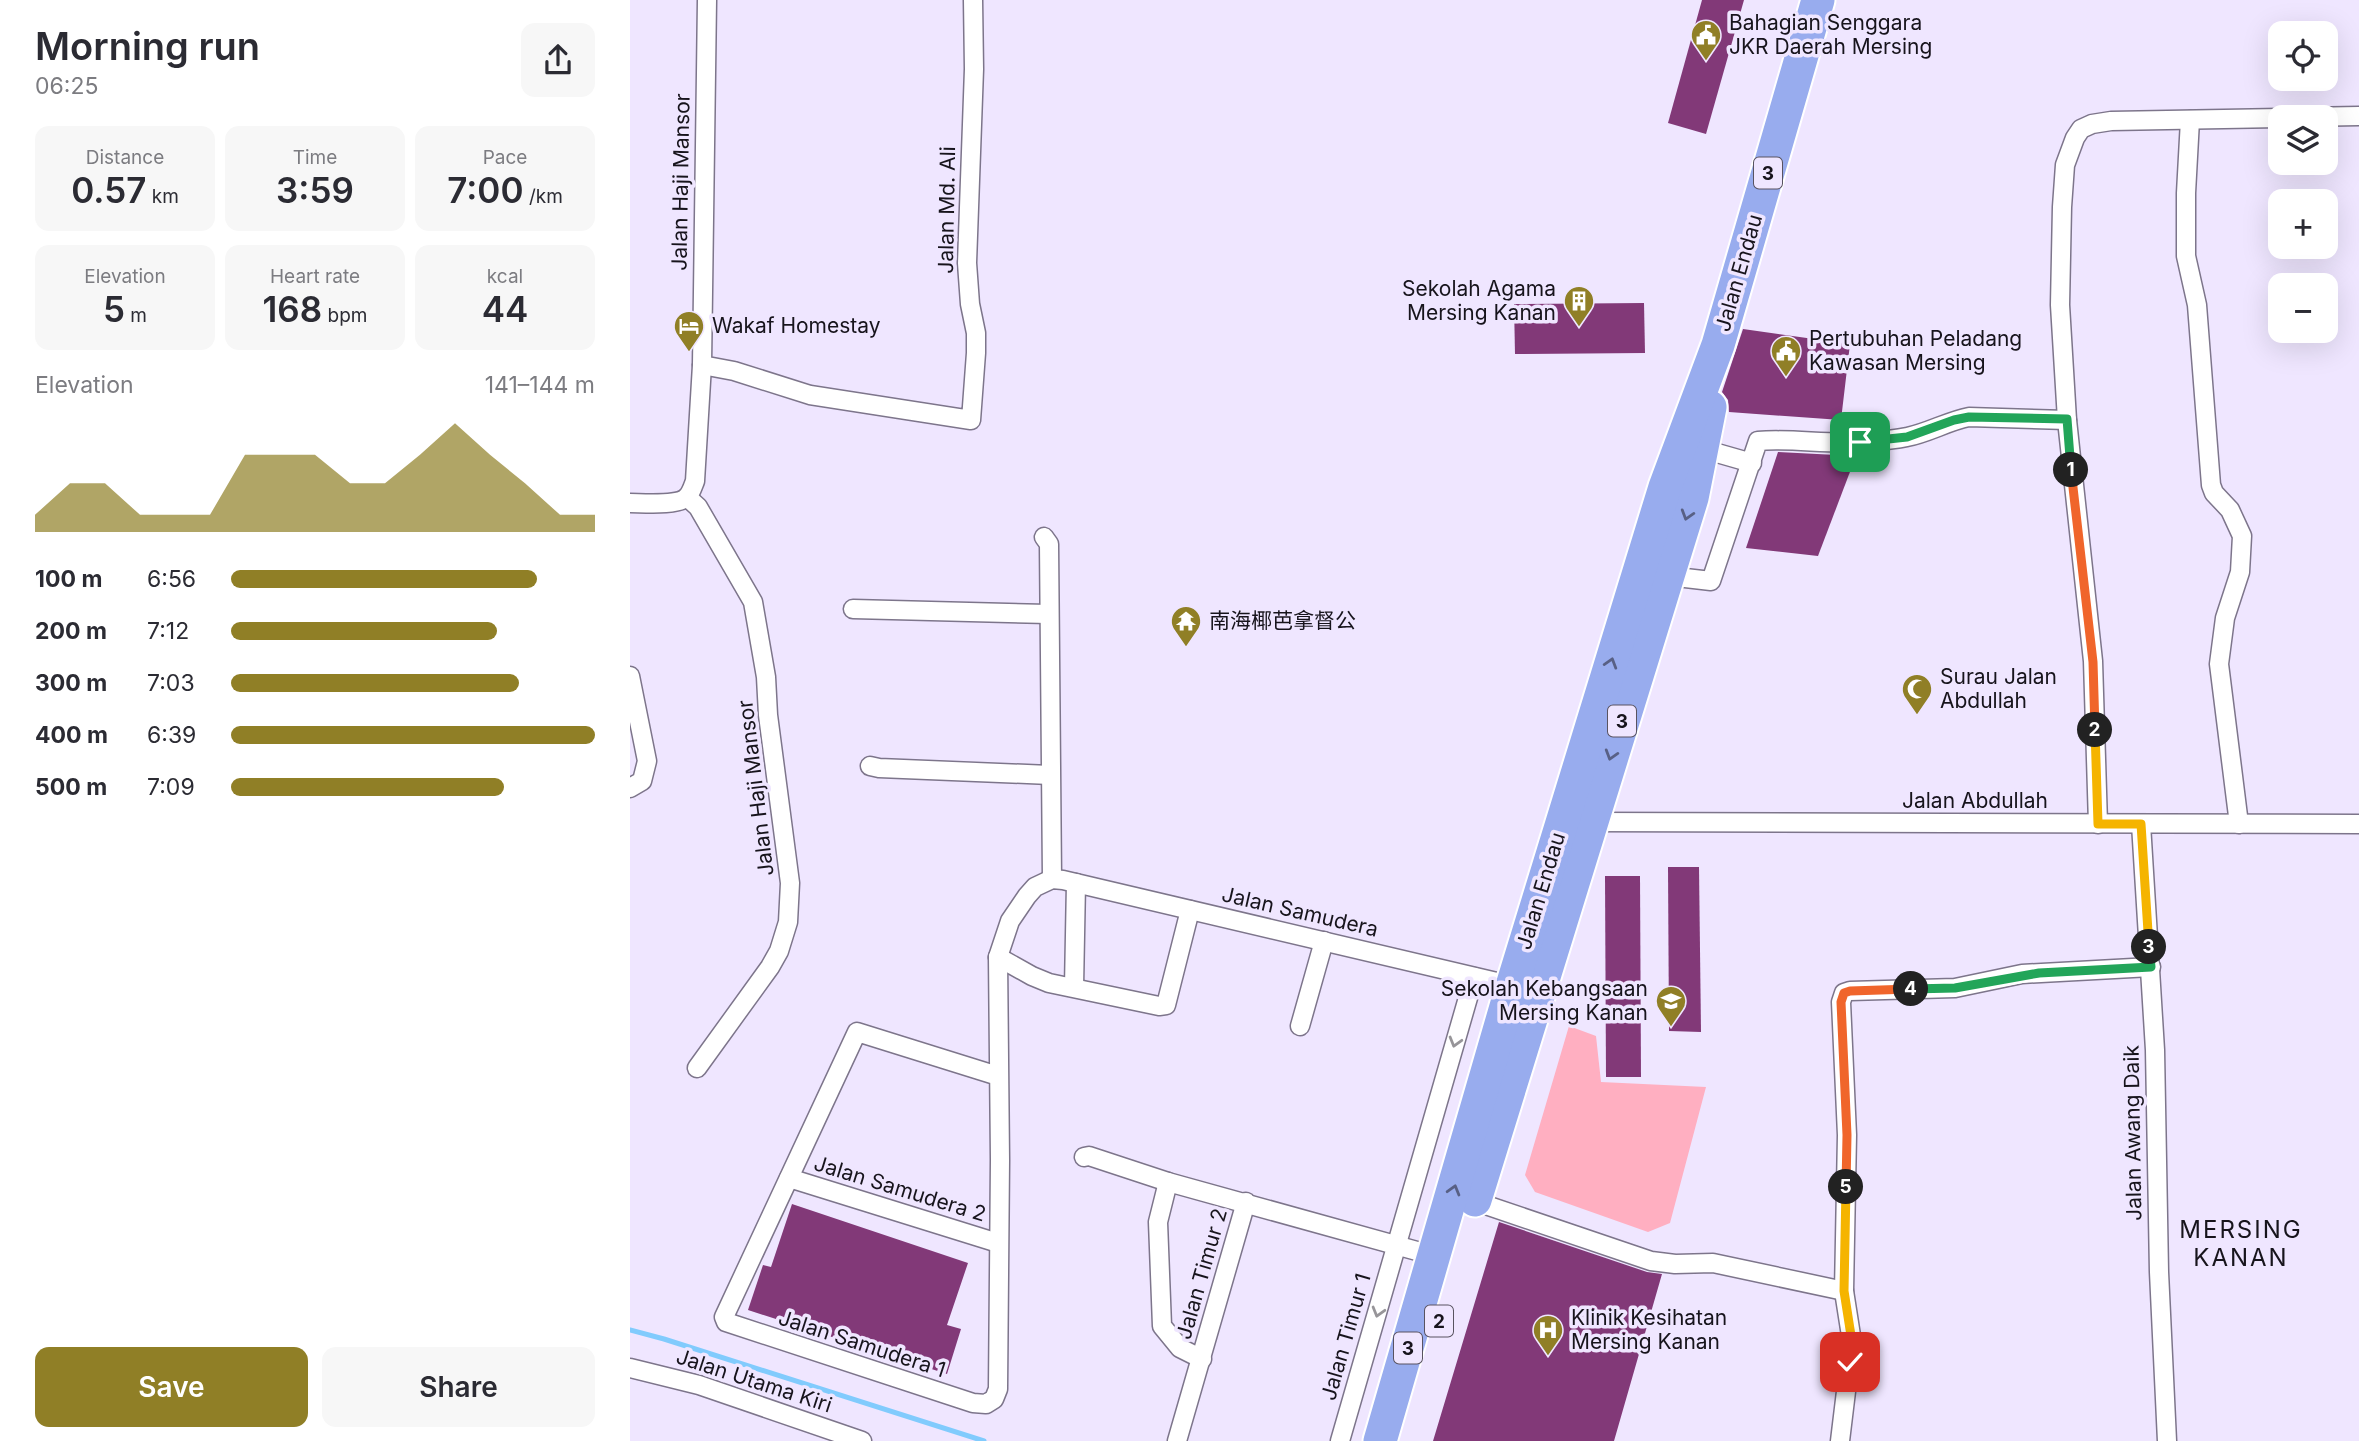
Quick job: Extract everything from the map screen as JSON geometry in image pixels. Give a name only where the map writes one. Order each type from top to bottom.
[{"type":"highway","name":"Jalan Endau","points":[[1380,1441],[1436,1256],[1525,989],[1690,451],[1818,0]]},
{"type":"highway","name":"Jalan Endau","points":[[1403,1441],[1474,1201],[1525,989],[1590,822],[1692,498],[1690,451]]},
{"type":"street","name":"Jalan Haji Mansor","points":[[697,1068],[779,951],[788,922],[790,883],[768,715],[766,677],[752,602],[698,507],[687,498],[695,481],[702,365],[707,0]]},
{"type":"street","name":"Jalan Md. Ali","points":[[702,365],[734,371],[810,395],[971,420],[976,333],[970,304],[967,263],[974,69],[973,0]]},
{"type":"street","points":[[2338,116],[2359,116]]},
{"type":"street","points":[[2098,824],[2093,662],[2074,504],[2060,305],[2063,183],[2070,149],[2081,130],[2092,124],[2268,118]]},
{"type":"street","points":[[2190,120],[2186,256],[2197,305],[2211,485],[2214,493],[2230,510],[2242,536],[2240,572],[2225,618],[2219,664],[2239,824]]},
{"type":"street","points":[[1668,576],[1711,580],[1758,442],[1776,439],[1837,443],[1884,440],[1907,437],[1969,417],[2067,419]]},
{"type":"street","points":[[1690,451],[1752,463]]},
{"type":"street","points":[[630,503],[675,502],[687,498]]},
{"type":"street","points":[[998,1243],[998,957],[1010,921],[1021,904],[1035,887],[1052,879],[1049,544],[1044,537]]},
{"type":"street","points":[[853,609],[1048,614]]},
{"type":"street","points":[[630,676],[647,761],[642,781],[630,788]]},
{"type":"street","points":[[870,766],[1050,775]]},
{"type":"street","name":"Jalan Abdullah","points":[[1590,822],[2359,824]]},
{"type":"street","name":"Jalan Awang Daik","points":[[2141,824],[2155,1050],[2159,1272],[2166,1441]]},
{"type":"street","name":"Jalan Samudera","points":[[1052,879],[1525,989]]},
{"type":"street","points":[[1074,987],[1076,883]]},
{"type":"street","points":[[998,957],[1049,983],[1159,1006],[1166,1005],[1190,910]]},
{"type":"street","points":[[1300,1026],[1324,941]]},
{"type":"street","points":[[1840,1441],[1852,1342],[1844,1291],[1847,1135],[1841,1002],[1844,993],[1955,988],[2031,974],[2151,967]]},
{"type":"street","name":"Jalan Timur 1","points":[[1340,1441],[1474,977]]},
{"type":"street","points":[[789,1178],[857,1032],[998,1076]]},
{"type":"street","points":[[1084,1157],[1089,1156],[1168,1182],[1436,1256]]},
{"type":"street","name":"Jalan Samudera 2","points":[[789,1178],[998,1243]]},
{"type":"street","name":"Jalan Samudera 1","points":[[789,1178],[724,1317],[726,1322],[731,1326],[973,1403],[986,1404],[994,1399],[998,1389],[998,1243]]},
{"type":"street","name":"Jalan Timur 2","points":[[1168,1182],[1158,1222],[1162,1326],[1180,1348],[1202,1359]]},
{"type":"street","points":[[1474,1201],[1651,1261],[1675,1264],[1713,1263],[1844,1291]]},
{"type":"street","name":"Jalan Timur 2","points":[[1177,1441],[1246,1202]]},
{"type":"street","name":"Jalan Utama Kiri","points":[[630,1368],[699,1385],[862,1441]]},
{"type":"shaded area","points":[[1569,1026],[1596,1036],[1601,1082],[1706,1087],[1670,1223],[1648,1232],[1535,1192],[1525,1175]]},
{"type":"building","name":"Bahagian Senggara JKR Daerah Mersing","points":[[1702,0],[1744,0],[1706,134],[1668,123]]},
{"type":"building","name":"Sekolah Agama Mersing Kanan","points":[[1644,303],[1645,353],[1515,354],[1514,304]]},
{"type":"building","name":"Pertubuhan Peladang Kawasan Mersing","points":[[1743,329],[1850,344],[1841,420],[1729,412],[1728,400],[1722,392]]},
{"type":"building","points":[[1778,452],[1856,456],[1818,556],[1746,548]]},
{"type":"building","points":[[1668,867],[1699,867],[1701,1032],[1669,1031]]},
{"type":"building","points":[[1605,876],[1640,876],[1641,1077],[1606,1077]]},
{"type":"building","points":[[792,1204],[968,1263],[947,1325],[961,1329],[947,1374],[748,1310],[763,1265],[771,1267]]},
{"type":"building","name":"Klinik Kesihatan Mersing Kanan","points":[[1499,1222],[1647,1272],[1662,1274],[1614,1441],[1433,1441]]},
{"type":"waterway","points":[[630,1330],[984,1441]]},
{"type":"place","name":"Bahagian Senggara JKR Daerah Mersing","points":[[1706,62]]},
{"type":"place","name":"Sekolah Agama Mersing Kanan","points":[[1579,328]]},
{"type":"place","name":"Wakaf Homestay","points":[[689,353]]},
{"type":"place","name":"Pertubuhan Peladang Kawasan Mersing","points":[[1786,378]]},
{"type":"place","name":"南海椰芭拿督公","points":[[1186,648]]},
{"type":"place","name":"Surau Jalan Abdullah","points":[[1917,716]]},
{"type":"place","name":"Sekolah Kebangsaan Mersing Kanan","points":[[1671,1028]]},
{"type":"place","name":"Klinik Kesihatan Mersing Kanan","points":[[1548,1357]]},
{"type":"district","name":"MERSING KANAN","points":[[2241,1244]]},
{"type":"route","points":[[1850,1362],[1852,1342],[1844,1291],[1847,1135],[1841,1002],[1844,993],[1955,988],[2048,972],[2151,967],[2141,824],[2098,824],[2093,662],[2067,419],[1969,417],[1907,437],[1860,442]]}]
